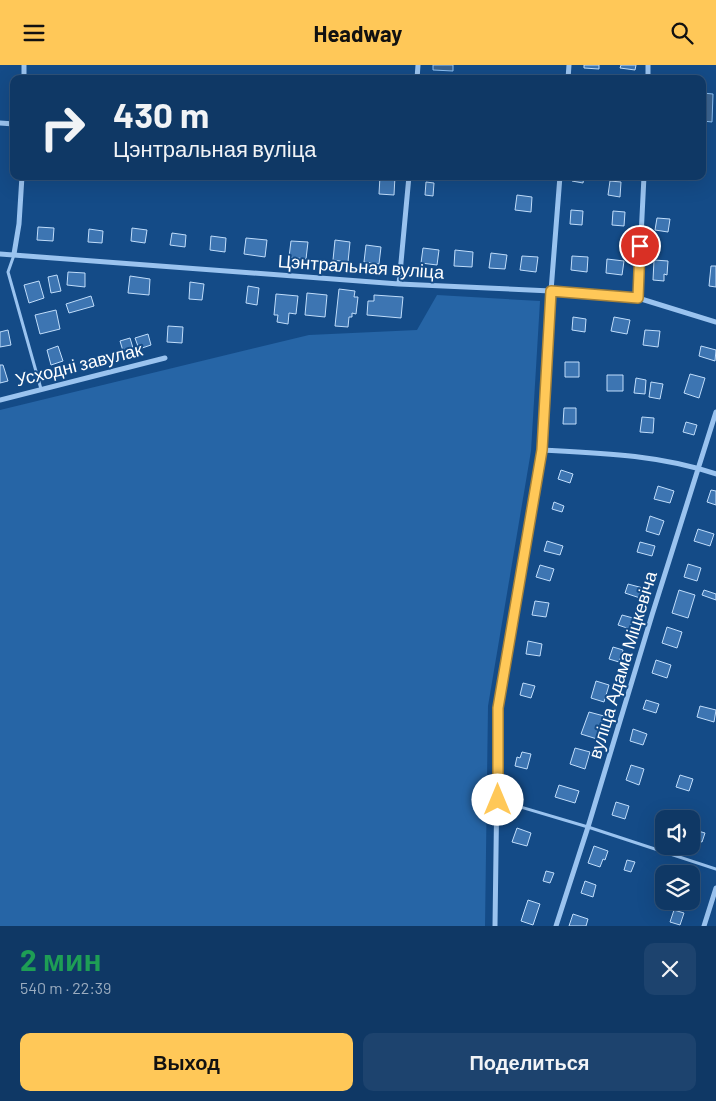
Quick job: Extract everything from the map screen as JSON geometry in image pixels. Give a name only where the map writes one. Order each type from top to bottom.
[{"type":"street","points":[[14,255],[19,224],[22,180]]},
{"type":"street","points":[[399,284],[409,180]]},
{"type":"street","points":[[495,926],[498,708],[542,450],[560,180]]},
{"type":"street","points":[[638,298],[644,180]]},
{"type":"street","name":"Цэнтральная вуліца","points":[[0,254],[399,284],[551,291],[638,298],[716,322]]},
{"type":"street","name":"Усходні завулак","points":[[0,400],[165,358]]},
{"type":"street","name":"вуліца Адама Міцкевіча","points":[[556,926],[716,412]]},
{"type":"street","points":[[542,450],[625,454],[698,468],[716,474]]},
{"type":"street","points":[[704,926],[716,888]]},
{"type":"lane","points":[[14,255],[8,272],[41,389]]},
{"type":"lane","points":[[498,800],[716,869]]},
{"type":"shaded area","points":[[433,65],[453,65],[453,71],[433,70]]},
{"type":"shaded area","points":[[706,93],[713,94],[712,122],[706,121]]},
{"type":"shaded area","points":[[437,295],[540,301],[531,451],[488,706],[485,926],[0,926],[0,410],[309,335],[417,330]]},
{"type":"building","points":[[584,65],[599,65],[599,69],[584,68]]},
{"type":"building","points":[[621,65],[636,65],[635,70],[620,68]]},
{"type":"building","points":[[380,180],[395,180],[394,195],[379,194]]},
{"type":"building","points":[[572,180],[583,180],[583,183]]},
{"type":"building","points":[[610,181],[621,182],[620,197],[608,195]]},
{"type":"building","points":[[426,182],[434,183],[433,196],[425,195]]},
{"type":"building","points":[[517,195],[532,197],[531,212],[515,210]]},
{"type":"building","points":[[571,210],[583,211],[582,225],[570,224]]},
{"type":"building","points":[[613,211],[625,212],[624,226],[612,225]]},
{"type":"building","points":[[657,218],[670,219],[668,232],[655,230]]},
{"type":"building","points":[[38,227],[54,228],[53,241],[37,240]]},
{"type":"building","points":[[132,228],[147,230],[145,243],[131,241]]},
{"type":"building","points":[[89,229],[103,231],[102,243],[88,242]]},
{"type":"building","points":[[172,233],[186,235],[185,247],[170,245]]},
{"type":"building","points":[[211,236],[226,238],[225,252],[210,250]]},
{"type":"building","points":[[246,238],[267,240],[265,257],[244,254]]},
{"type":"building","points":[[335,240],[350,242],[348,262],[333,260]]},
{"type":"building","points":[[291,241],[308,242],[306,259],[289,257]]},
{"type":"building","points":[[366,245],[381,247],[379,264],[364,262]]},
{"type":"building","points":[[423,248],[439,250],[437,265],[421,263]]},
{"type":"building","points":[[455,250],[473,252],[472,267],[454,266]]},
{"type":"building","points":[[491,253],[507,255],[505,269],[489,268]]},
{"type":"building","points":[[522,256],[538,257],[536,272],[520,270]]},
{"type":"building","points":[[572,256],[588,257],[587,272],[571,270]]},
{"type":"building","points":[[607,259],[624,261],[622,275],[606,273]]},
{"type":"building","points":[[654,260],[668,261],[667,275],[664,274],[664,281],[653,280]]},
{"type":"building","points":[[711,266],[716,266],[716,287],[709,286]]},
{"type":"building","points":[[68,272],[85,273],[85,287],[67,285]]},
{"type":"building","points":[[57,275],[61,291],[51,293],[48,277]]},
{"type":"building","points":[[130,276],[150,279],[149,295],[128,293]]},
{"type":"building","points":[[39,281],[44,298],[29,303],[24,285]]},
{"type":"building","points":[[190,282],[204,284],[202,300],[189,299]]},
{"type":"building","points":[[248,286],[259,288],[257,305],[246,303]]},
{"type":"building","points":[[339,289],[355,291],[354,297],[358,297],[356,314],[352,313],[352,317],[349,317],[348,327],[335,326]]},
{"type":"building","points":[[307,293],[327,295],[325,317],[305,315]]},
{"type":"building","points":[[276,294],[298,296],[296,314],[289,313],[288,324],[277,322],[278,315],[274,315]]},
{"type":"building","points":[[374,295],[403,297],[401,318],[367,315],[368,301],[374,301]]},
{"type":"building","points":[[91,296],[94,306],[69,313],[66,304]]},
{"type":"building","points":[[56,310],[60,329],[40,334],[35,315]]},
{"type":"building","points":[[573,317],[586,319],[585,332],[572,330]]},
{"type":"building","points":[[614,317],[630,320],[627,334],[611,331]]},
{"type":"building","points":[[168,326],[183,327],[182,343],[167,342]]},
{"type":"building","points":[[8,330],[11,345],[0,347],[0,332]]},
{"type":"building","points":[[645,330],[660,331],[658,347],[643,345]]},
{"type":"building","points":[[148,334],[151,345],[139,349],[135,338]]},
{"type":"building","points":[[130,338],[133,348],[123,351],[120,341]]},
{"type":"building","points":[[58,346],[63,361],[51,365],[47,350]]},
{"type":"building","points":[[701,346],[716,350],[715,361],[699,356]]},
{"type":"building","points":[[565,362],[579,362],[579,377],[565,377]]},
{"type":"building","points":[[0,365],[3,365],[8,381],[0,383]]},
{"type":"building","points":[[690,374],[705,378],[699,398],[684,393]]},
{"type":"building","points":[[607,375],[623,375],[623,391],[607,391]]},
{"type":"building","points":[[636,378],[646,380],[645,394],[634,393]]},
{"type":"building","points":[[651,382],[663,384],[660,399],[649,397]]},
{"type":"building","points":[[564,408],[576,408],[576,424],[563,424]]},
{"type":"building","points":[[642,417],[654,418],[653,433],[640,432]]},
{"type":"building","points":[[686,422],[697,425],[694,435],[683,432]]},
{"type":"building","points":[[561,470],[573,474],[570,483],[558,479]]},
{"type":"building","points":[[658,486],[674,491],[670,503],[654,499]]},
{"type":"building","points":[[711,490],[716,491],[716,505],[707,502]]},
{"type":"building","points":[[554,502],[564,506],[562,512],[552,509]]},
{"type":"building","points":[[650,516],[664,521],[659,535],[646,531]]},
{"type":"building","points":[[698,529],[714,534],[710,546],[694,541]]},
{"type":"building","points":[[547,541],[563,546],[560,555],[544,551]]},
{"type":"building","points":[[640,542],[655,546],[652,556],[637,552]]},
{"type":"building","points":[[688,564],[701,568],[697,581],[684,577]]},
{"type":"building","points":[[540,565],[554,569],[550,581],[536,577]]},
{"type":"building","points":[[628,584],[643,588],[640,598],[625,593]]},
{"type":"building","points":[[679,590],[695,595],[688,618],[672,613]]},
{"type":"building","points":[[704,590],[716,594],[716,600],[702,595]]},
{"type":"building","points":[[535,601],[549,603],[546,617],[532,615]]},
{"type":"building","points":[[622,615],[633,618],[630,629],[618,625]]},
{"type":"building","points":[[667,627],[682,632],[677,648],[662,643]]},
{"type":"building","points":[[528,641],[542,644],[540,656],[526,654]]},
{"type":"building","points":[[613,647],[623,650],[619,662],[609,659]]},
{"type":"building","points":[[656,660],[671,665],[667,678],[652,673]]},
{"type":"building","points":[[596,681],[609,685],[604,702],[591,698]]},
{"type":"building","points":[[523,683],[535,686],[531,698],[520,695]]},
{"type":"building","points":[[646,700],[659,704],[656,713],[643,709]]},
{"type":"building","points":[[700,706],[716,710],[714,722],[697,717]]},
{"type":"building","points":[[589,712],[604,716],[597,739],[581,734]]},
{"type":"building","points":[[633,729],[647,734],[643,745],[630,741]]},
{"type":"building","points":[[575,748],[590,752],[585,769],[570,764]]},
{"type":"building","points":[[522,752],[531,754],[527,769],[515,766],[517,757],[520,758]]},
{"type":"building","points":[[631,765],[644,769],[639,785],[626,780]]},
{"type":"building","points":[[680,775],[693,779],[689,791],[676,787]]},
{"type":"building","points":[[559,785],[579,791],[575,803],[555,797]]},
{"type":"building","points":[[616,802],[629,806],[625,819],[612,815]]},
{"type":"building","points":[[517,828],[531,833],[527,846],[512,842]]},
{"type":"building","points":[[700,832],[705,833],[702,842],[700,841]]},
{"type":"building","points":[[594,846],[608,851],[600,867],[588,863]]},
{"type":"building","points":[[627,860],[635,862],[631,872],[624,870]]},
{"type":"building","points":[[546,871],[554,873],[550,883],[543,881]]},
{"type":"building","points":[[585,881],[596,885],[593,897],[581,893]]},
{"type":"building","points":[[528,900],[540,904],[533,925],[521,921]]},
{"type":"building","points":[[674,910],[684,913],[680,925],[670,922]]},
{"type":"building","points":[[573,914],[588,919],[586,926],[569,926]]},
{"type":"route","points":[[498,800],[498,708],[542,450],[551,291],[638,298],[640,246]]}]
